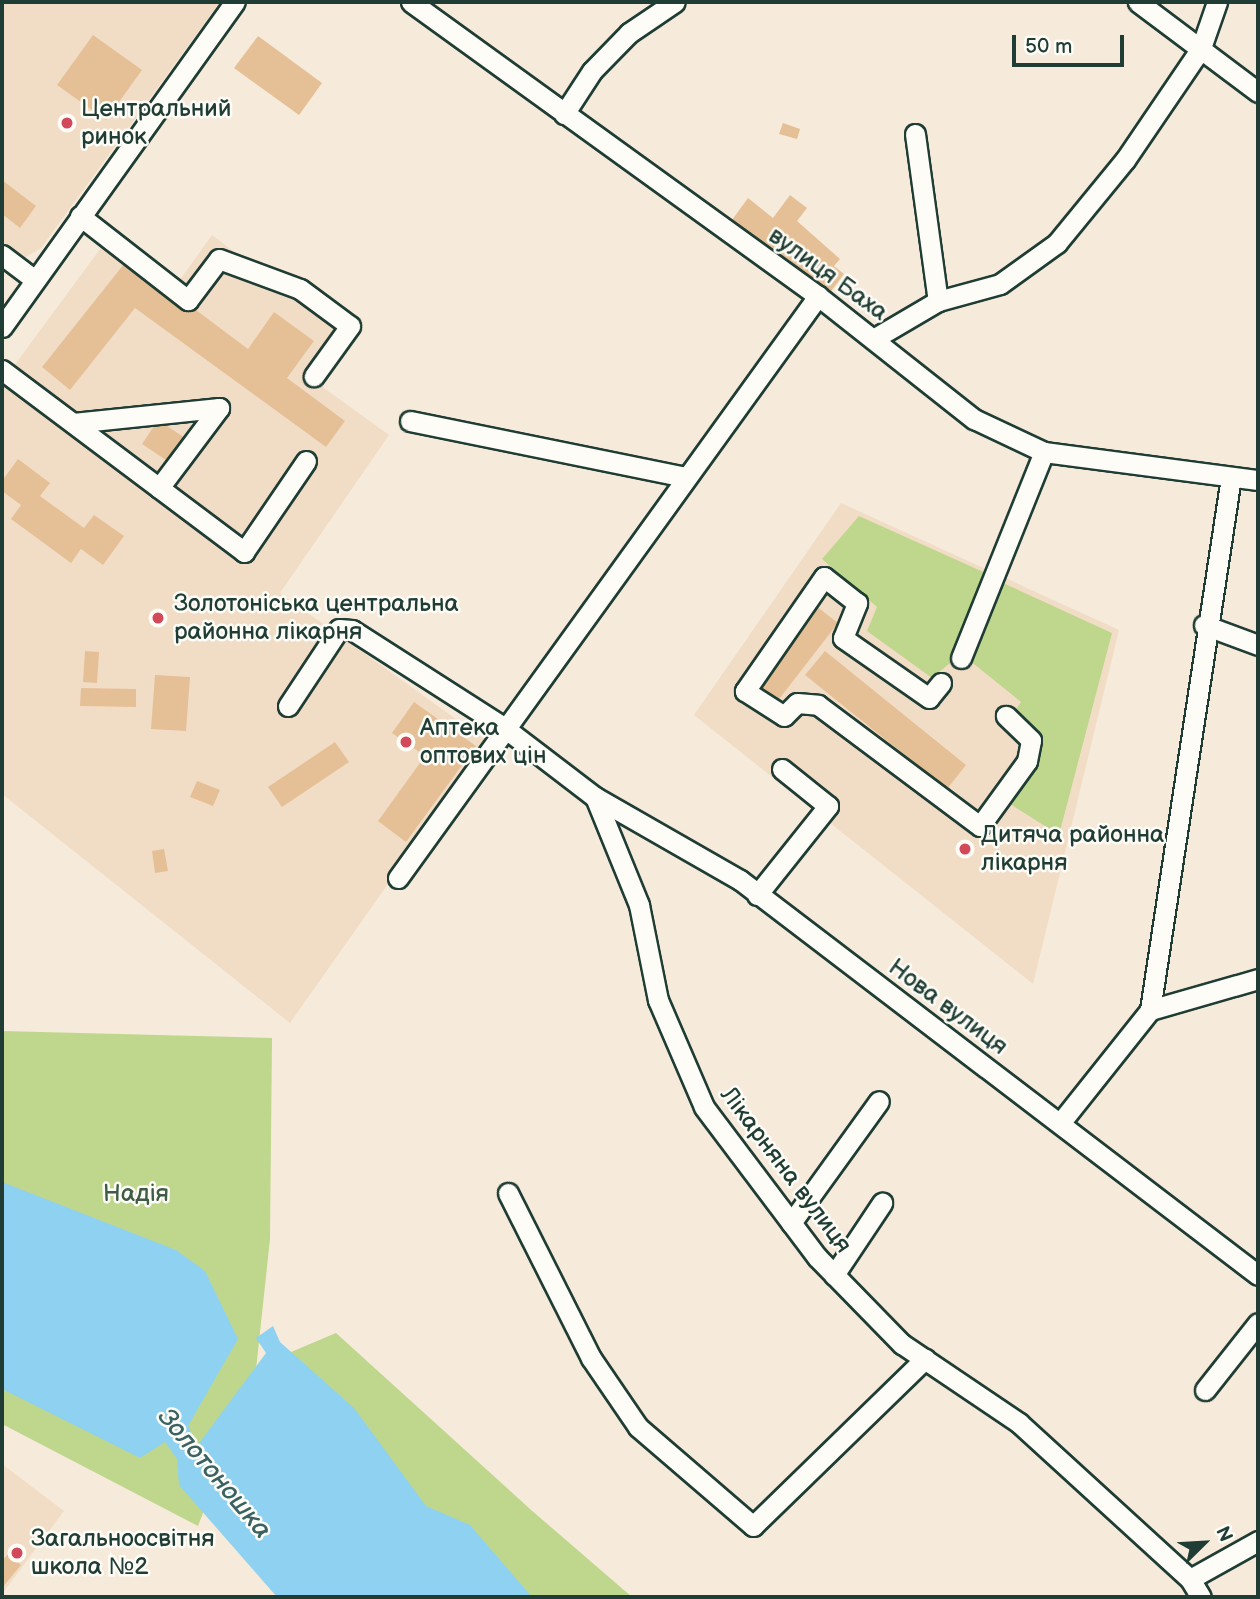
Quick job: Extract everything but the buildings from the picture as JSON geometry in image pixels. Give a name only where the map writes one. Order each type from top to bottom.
[{"type":"street","points":[[2,327],[235,2]]},
{"type":"street","name":"вулиця Баха","points":[[411,2],[875,338],[974,419],[1044,452],[1258,480]]},
{"type":"street","points":[[564,114],[592,71],[629,33],[675,2]]},
{"type":"street","points":[[1138,2],[1258,92]]},
{"type":"street","points":[[875,338],[938,301],[1000,284],[1057,243],[1125,160],[1201,48],[1217,2]]},
{"type":"street","points":[[915,134],[938,301]]},
{"type":"street","points":[[80,216],[188,300],[219,259],[300,289],[350,326],[314,376]]},
{"type":"street","points":[[2,255],[35,280]]},
{"type":"street","points":[[398,878],[502,726],[818,296]]},
{"type":"street","points":[[2,371],[244,552],[306,461]]},
{"type":"street","points":[[73,423],[219,408],[159,488]]},
{"type":"street","points":[[411,422],[685,477]]},
{"type":"street","points":[[961,657],[1044,452]]},
{"type":"street","points":[[1061,1122],[1150,1010],[1204,625],[1231,477]]},
{"type":"street","points":[[941,683],[929,698],[843,638],[857,603],[824,577],[746,691],[784,716],[797,703],[818,705],[979,826],[1027,761],[1031,740],[1006,716]]},
{"type":"street","points":[[1204,625],[1258,645]]},
{"type":"street","points":[[288,706],[339,629],[352,630],[502,726],[596,797]]},
{"type":"street","points":[[757,895],[828,806],[782,769]]},
{"type":"street","name":"Нова вулиця","points":[[596,797],[757,895],[1061,1122],[1258,1275]]},
{"type":"street","name":"Лікарняна вулиця","points":[[596,797],[639,905],[658,1000],[704,1107],[791,1223],[834,1275],[925,1359],[1019,1423],[1189,1580],[1201,1597]]},
{"type":"street","points":[[1150,1010],[1258,979]]},
{"type":"street","points":[[791,1223],[879,1101]]},
{"type":"street","points":[[508,1193],[591,1358],[638,1427],[753,1526],[925,1359]]},
{"type":"street","points":[[834,1275],[881,1203]]},
{"type":"street","points":[[1205,1390],[1258,1323]]},
{"type":"street","points":[[1189,1580],[1258,1541]]},
{"type":"shaded area","name":"Центральний ринок","points":[[2,2],[220,2],[41,248],[24,258],[2,245]]},
{"type":"shaded area","name":"Золотоніська центральна районна лікарня","points":[[212,235],[342,333],[310,378],[389,435],[280,593],[488,742],[290,1023],[2,794],[2,382],[109,237],[174,288]]},
{"type":"shaded area","name":"Дитяча районна лікарня","points":[[841,503],[1119,630],[1033,984],[694,715]]},
{"type":"shaded area","name":"Загальноосвітня школа №2","points":[[2,1464],[64,1511],[2,1594]]},
{"type":"green space","points":[[859,516],[990,575],[955,659],[932,678],[867,631],[877,607],[822,559]]},
{"type":"green space","points":[[1001,582],[1112,633],[1059,835],[1004,800],[1033,760],[1013,714],[1021,702],[969,660]]},
{"type":"green space","name":"Надія","points":[[2,1031],[272,1038],[270,1239],[255,1379],[198,1526],[2,1424]]},
{"type":"green space","points":[[336,1333],[530,1509],[632,1597],[285,1597],[263,1392],[291,1352]]},
{"type":"water","name":"Золотоношка","points":[[2,1182],[176,1250],[205,1271],[238,1339],[188,1426],[197,1446],[266,1353],[256,1338],[273,1326],[280,1342],[354,1408],[426,1506],[470,1525],[532,1597],[277,1597],[179,1485],[177,1459],[165,1442],[140,1458],[2,1389]]},
{"type":"place","name":"Центральний ринок","points":[[67,123]]},
{"type":"place","name":"Золотоніська центральна районна лікарня","points":[[158,618]]},
{"type":"place","name":"Аптека оптових цін","points":[[406,742]]},
{"type":"place","name":"Дитяча районна лікарня","points":[[965,849]]},
{"type":"place","name":"Загальноосвітня школа №2","points":[[17,1553]]}]
